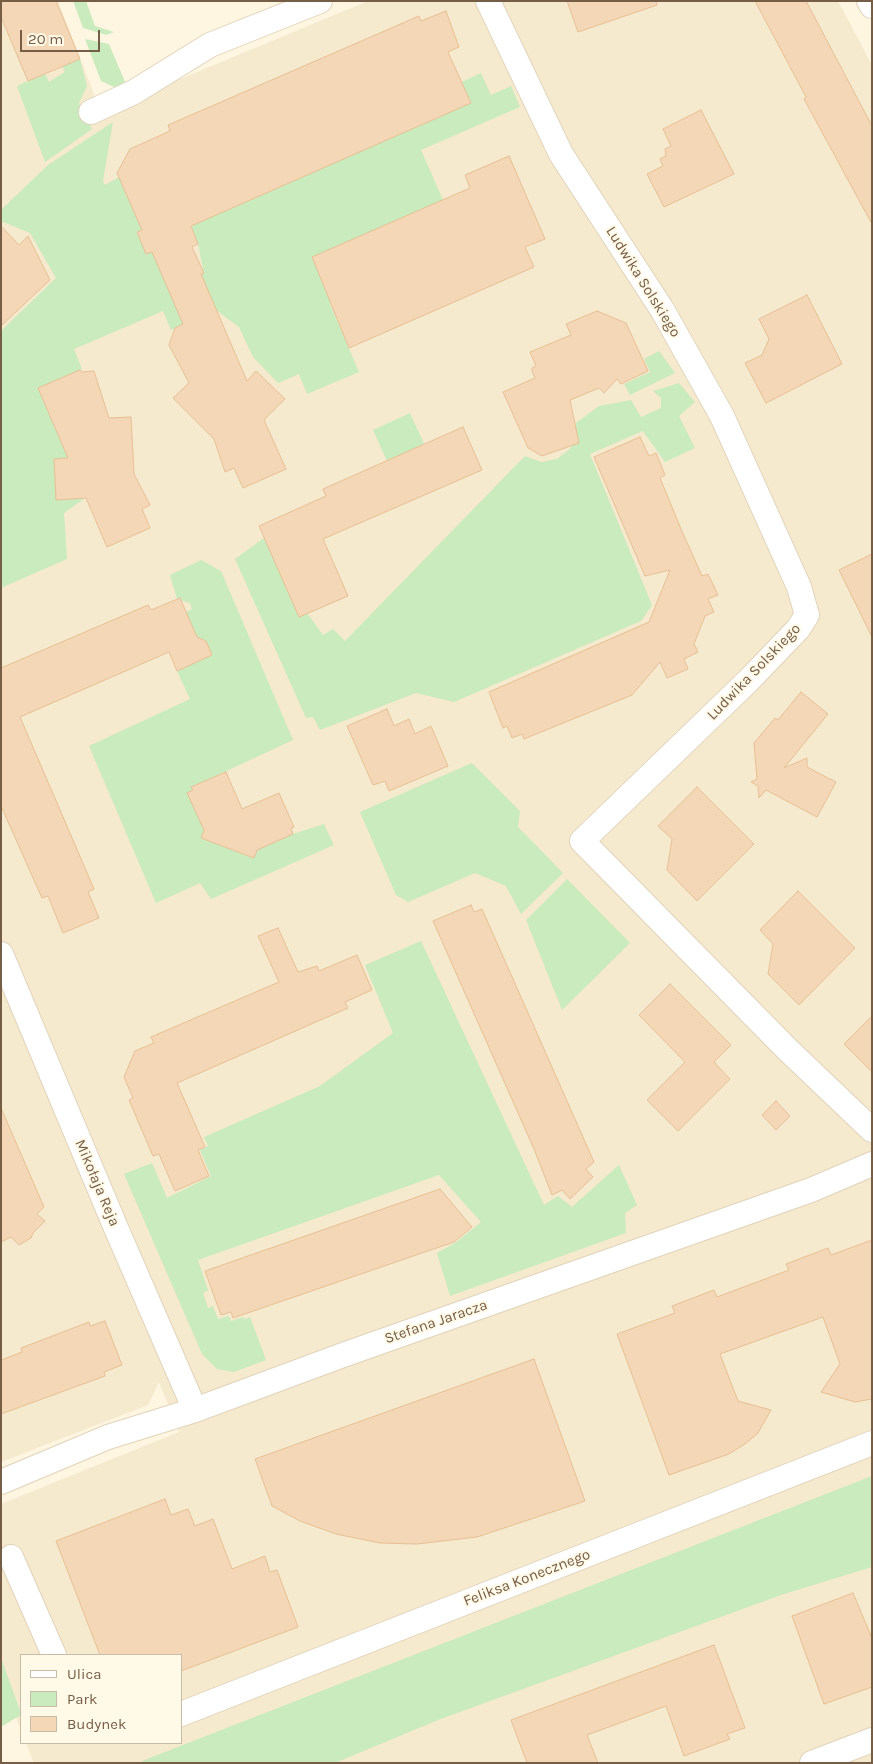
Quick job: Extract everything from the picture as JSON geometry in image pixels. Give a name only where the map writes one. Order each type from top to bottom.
[{"type":"street","points":[[91,112],[134,92],[210,45],[320,1]]},
{"type":"street","name":"Ludwika Solskiego","points":[[488,1],[561,154],[663,311],[722,416],[799,587],[807,615],[798,629],[749,680],[582,841],[787,1049],[872,1130]]},
{"type":"street","points":[[869,1],[872,6]]},
{"type":"street","name":"Mikołaja Reja","points":[[1,954],[195,1410]]},
{"type":"street","name":"Stefana Jaracza","points":[[1,1482],[108,1437],[195,1410],[343,1355],[812,1190],[872,1164]]},
{"type":"street","name":"Feliksa Konecznego","points":[[182,1714],[872,1443]]},
{"type":"street","points":[[11,1557],[54,1654]]},
{"type":"street","points":[[812,1763],[872,1740]]},
{"type":"shaded area","points":[[1,1],[58,1],[101,112],[368,1],[838,1],[872,65],[872,1763],[34,1763],[26,1744],[182,1744],[182,1654],[20,1654],[20,1727],[1,1678],[1,1504],[179,1432],[159,1382],[148,1405],[1,1462]]},
{"type":"green space","points":[[73,1],[86,1],[95,26],[114,32],[106,35],[83,28]]},
{"type":"green space","points":[[85,39],[109,44],[126,84],[116,88],[101,81]]},
{"type":"green space","points":[[80,59],[87,86],[79,103],[92,129],[45,162],[17,86],[45,73],[49,82],[65,72],[62,66]]},
{"type":"green space","points":[[481,73],[491,95],[511,86],[520,107],[421,150],[443,200],[330,304],[359,372],[307,394],[299,374],[278,383],[253,357],[239,327],[216,310],[171,330],[163,311],[74,349],[82,369],[38,388],[68,458],[54,459],[56,499],[85,498],[64,513],[67,559],[1,588],[1,331],[56,278],[30,233],[1,221],[1,210],[48,165],[113,122],[103,181],[105,185],[119,177],[142,230],[137,233],[146,253],[152,252],[168,289],[204,273],[198,244],[191,226],[470,103],[462,82]]},
{"type":"green space","points":[[659,351],[675,373],[630,395],[624,384],[650,372],[644,359]]},
{"type":"green space","points":[[679,383],[695,402],[679,416],[695,448],[665,462],[643,431],[590,454],[652,605],[641,621],[454,702],[416,693],[320,730],[313,717],[306,718],[235,559],[264,538],[299,617],[307,613],[323,635],[333,629],[345,641],[525,456],[541,462],[557,459],[570,449],[574,442],[576,423],[599,406],[631,400],[641,417],[661,408],[661,398],[653,391]]},
{"type":"green space","points":[[410,413],[424,444],[387,461],[373,430]]},
{"type":"green space","points":[[201,560],[221,571],[293,740],[192,787],[193,790],[188,793],[204,830],[201,838],[253,858],[257,850],[293,834],[324,824],[334,845],[211,899],[200,883],[156,903],[89,746],[190,699],[177,671],[212,655],[206,641],[197,637],[186,612],[192,609],[190,603],[177,599],[170,575]]},
{"type":"green space","points":[[472,763],[520,811],[518,827],[563,873],[521,914],[506,886],[475,873],[408,902],[396,895],[360,812]]},
{"type":"green space","points":[[567,879],[630,943],[562,1010],[526,920]]},
{"type":"green space","points":[[421,941],[544,1205],[558,1196],[572,1207],[619,1165],[637,1205],[625,1213],[626,1233],[450,1296],[437,1253],[455,1243],[481,1222],[439,1175],[198,1260],[208,1290],[203,1293],[208,1308],[213,1306],[218,1319],[229,1316],[231,1321],[250,1317],[266,1360],[234,1372],[217,1369],[202,1354],[124,1174],[152,1163],[167,1198],[211,1176],[200,1150],[208,1146],[204,1137],[320,1086],[393,1033],[365,965]]},
{"type":"green space","points":[[872,1476],[872,1567],[784,1594],[438,1720],[335,1763],[143,1763],[142,1761]]},
{"type":"green space","points":[[1,1658],[20,1710],[20,1716],[1,1727]]},
{"type":"building","points":[[1,1],[56,1],[80,59],[28,81],[1,17]]},
{"type":"building","points":[[567,1],[656,1],[657,5],[578,32]]},
{"type":"building","points":[[755,1],[806,1],[872,126],[872,224],[804,99],[806,97]]},
{"type":"building","points":[[446,11],[459,47],[448,52],[471,103],[191,226],[198,244],[192,247],[204,273],[201,274],[247,381],[256,371],[285,399],[264,420],[286,469],[243,488],[234,468],[225,472],[214,439],[173,398],[189,383],[169,345],[175,328],[183,324],[152,252],[146,254],[137,232],[142,230],[117,173],[130,149],[170,131],[168,125],[419,16],[421,21]]},
{"type":"building","points":[[701,110],[734,174],[664,207],[647,174],[663,166],[660,159],[666,156],[665,149],[671,146],[663,129]]},
{"type":"building","points":[[509,156],[545,239],[525,247],[534,267],[349,348],[312,257],[470,188],[465,175]]},
{"type":"building","points":[[1,226],[19,245],[28,236],[50,280],[1,326]]},
{"type":"building","points":[[807,295],[842,364],[766,403],[745,363],[762,355],[769,339],[759,319]]},
{"type":"building","points":[[597,311],[626,323],[648,371],[621,384],[617,379],[604,393],[599,388],[570,400],[579,443],[542,456],[528,448],[503,392],[535,378],[532,368],[536,366],[530,352],[571,335],[566,324]]},
{"type":"building","points":[[80,370],[82,372],[94,371],[109,418],[131,417],[134,474],[150,505],[142,509],[150,528],[107,547],[86,498],[56,500],[54,459],[68,458],[38,388]]},
{"type":"building","points":[[463,427],[482,470],[323,539],[348,596],[299,617],[259,526],[326,496],[323,489]]},
{"type":"building","points":[[640,437],[649,456],[656,453],[665,475],[660,478],[681,529],[702,576],[708,574],[718,595],[708,599],[714,612],[705,616],[694,644],[698,652],[684,659],[688,669],[667,678],[660,662],[632,695],[524,739],[522,734],[512,738],[507,726],[503,728],[489,692],[649,622],[670,570],[645,576],[594,457]]},
{"type":"building","points":[[872,554],[872,637],[839,570]]},
{"type":"building","points":[[180,598],[197,637],[206,641],[212,655],[177,671],[169,652],[20,717],[94,889],[88,892],[99,918],[63,933],[48,896],[42,898],[1,806],[1,668],[148,605],[151,610]]},
{"type":"building","points":[[801,692],[828,714],[784,768],[807,758],[807,767],[836,782],[817,817],[766,790],[759,798],[758,786],[751,782],[757,779],[754,743],[775,718],[778,720]]},
{"type":"building","points":[[387,709],[394,726],[409,719],[415,734],[431,726],[448,766],[389,791],[385,781],[373,785],[347,726]]},
{"type":"building","points":[[226,772],[242,809],[279,793],[294,827],[291,828],[293,834],[257,850],[254,858],[201,838],[204,830],[187,793],[193,790],[191,787]]},
{"type":"building","points":[[697,787],[754,844],[697,901],[667,870],[672,839],[658,826]]},
{"type":"building","points":[[798,891],[855,948],[799,1005],[768,974],[773,944],[760,930]]},
{"type":"building","points":[[471,905],[474,912],[482,909],[594,1162],[586,1169],[593,1177],[570,1199],[562,1190],[552,1195],[534,1149],[433,921]]},
{"type":"building","points":[[278,928],[298,972],[317,966],[319,971],[357,955],[372,990],[345,1002],[348,1008],[177,1083],[205,1147],[198,1150],[209,1176],[175,1191],[159,1154],[153,1156],[129,1100],[133,1098],[124,1077],[135,1051],[154,1043],[151,1037],[279,982],[258,936]]},
{"type":"building","points":[[670,984],[731,1045],[714,1062],[730,1079],[678,1131],[647,1100],[685,1062],[639,1015]]},
{"type":"building","points":[[872,1016],[872,1072],[844,1044]]},
{"type":"building","points":[[776,1101],[790,1116],[776,1130],[762,1115]]},
{"type":"building","points":[[1,1108],[44,1207],[37,1214],[45,1221],[33,1233],[31,1238],[19,1245],[11,1237],[1,1242]]},
{"type":"building","points":[[440,1189],[472,1227],[454,1242],[233,1318],[231,1312],[221,1315],[205,1271]]},
{"type":"building","points":[[872,1240],[872,1399],[855,1402],[821,1392],[840,1364],[823,1317],[720,1354],[738,1401],[771,1410],[758,1433],[745,1444],[729,1454],[669,1475],[617,1334],[675,1313],[672,1306],[714,1290],[717,1297],[789,1270],[786,1264],[828,1248],[831,1255]]},
{"type":"building","points":[[105,1321],[122,1365],[104,1372],[105,1376],[1,1414],[1,1360],[22,1352],[21,1348],[89,1322],[90,1326]]},
{"type":"building","points":[[534,1359],[585,1501],[477,1537],[417,1544],[380,1543],[336,1534],[300,1521],[272,1506],[255,1459]]},
{"type":"building","points":[[165,1499],[171,1515],[188,1509],[195,1526],[213,1519],[232,1569],[265,1556],[270,1572],[277,1570],[298,1627],[182,1671],[182,1654],[100,1654],[56,1541]]},
{"type":"building","points":[[853,1593],[872,1638],[872,1687],[824,1704],[792,1616]]},
{"type":"building","points":[[714,1645],[745,1728],[727,1734],[730,1739],[684,1756],[666,1706],[587,1735],[598,1763],[527,1763],[511,1720]]}]
